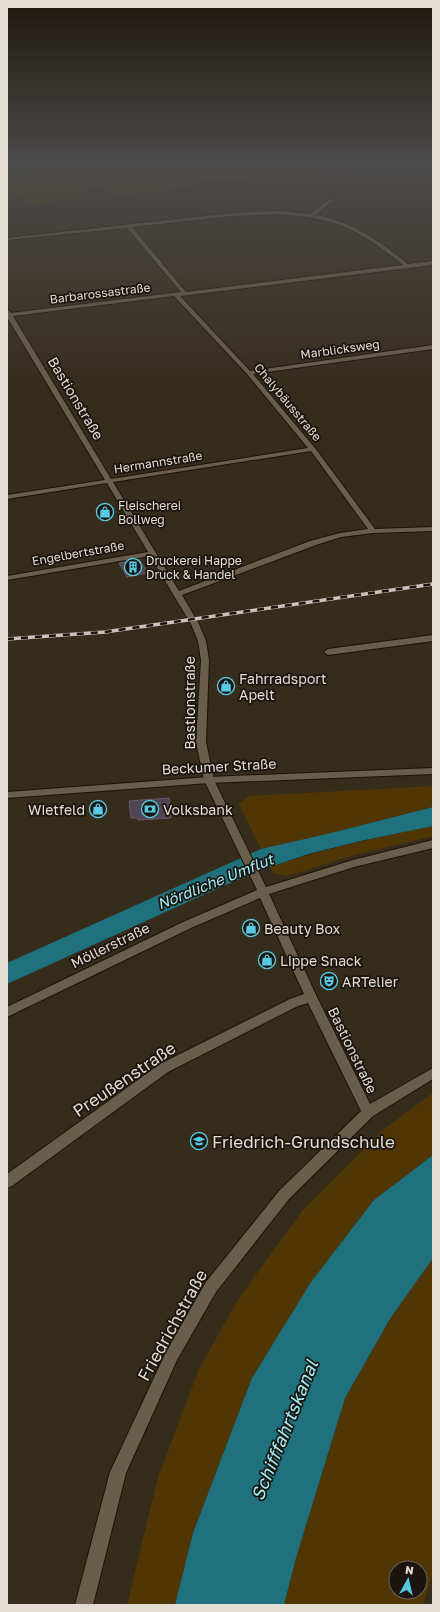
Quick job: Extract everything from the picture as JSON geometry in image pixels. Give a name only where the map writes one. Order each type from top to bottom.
[{"type":"street","points":[[139,239],[185,294]]},
{"type":"street","points":[[372,239],[407,266]]},
{"type":"street","name":"Barbarossastraße","points":[[8,314],[185,294],[433,263]]},
{"type":"street","name":"Chalybäusstraße","points":[[176,295],[249,373],[313,449],[373,531]]},
{"type":"street","name":"Bastionstraße","points":[[8,314],[193,620],[202,641],[205,660],[201,742],[209,780],[258,881],[311,997],[368,1112]]},
{"type":"street","name":"Marblicksweg","points":[[249,373],[433,347]]},
{"type":"street","name":"Hermannstraße","points":[[7,497],[313,449]]},
{"type":"street","points":[[178,594],[314,543],[340,536],[373,531],[433,529]]},
{"type":"street","name":"Engelbertstraße","points":[[7,578],[153,553]]},
{"type":"street","points":[[328,652],[433,638]]},
{"type":"street","name":"Beckumer Straße","points":[[7,795],[209,780],[433,771]]},
{"type":"street","name":"Möllerstraße","points":[[7,1012],[187,925],[263,892],[353,864],[433,844]]},
{"type":"street","name":"Preußenstraße","points":[[7,1182],[164,1068],[294,1002],[311,997]]},
{"type":"street","name":"Friedrichstraße","points":[[84,1605],[118,1472],[172,1355],[211,1287],[284,1195],[368,1112],[433,1073]]},
{"type":"shaded area","points":[[433,786],[433,807],[261,849],[239,804],[248,796]]},
{"type":"shaded area","points":[[433,826],[433,836],[351,856],[288,876],[273,873],[270,867],[351,844]]},
{"type":"shaded area","points":[[433,1093],[433,1155],[374,1200],[311,1282],[252,1378],[193,1533],[175,1605],[127,1605],[158,1477],[199,1369],[237,1301],[302,1211],[384,1129]]},
{"type":"shaded area","points":[[433,1258],[433,1573],[428,1589],[428,1560],[388,1560],[388,1600],[425,1600],[423,1605],[284,1605],[296,1558],[345,1398],[390,1319]]},
{"type":"water","name":"Nördliche Umflut","points":[[433,807],[433,826],[360,841],[308,854],[270,867],[223,886],[7,984],[7,963],[261,849]]},
{"type":"water","name":"Schifffahrtskanal","points":[[433,1155],[433,1258],[390,1319],[345,1398],[296,1558],[284,1605],[175,1605],[193,1533],[252,1378],[311,1282],[374,1200]]},
{"type":"building","name":"Druckerei Happe Druck & Handel","points":[[139,559],[148,573],[127,577],[119,563]]},
{"type":"building","name":"Volksbank","points":[[169,798],[171,818],[138,820],[138,818],[131,818],[129,801]]},
{"type":"railway","points":[[7,639],[105,632],[433,584]]},
{"type":"place","name":"Fleischerei Bollweg","points":[[105,512]]},
{"type":"place","name":"Druckerei Happe Druck & Handel","points":[[133,567]]},
{"type":"place","name":"Fahrradsport Apelt","points":[[226,686]]},
{"type":"place","name":"Wietfeld","points":[[98,809]]},
{"type":"place","name":"Volksbank","points":[[150,809]]},
{"type":"place","name":"Beauty Box","points":[[251,928]]},
{"type":"place","name":"Lippe Snack","points":[[267,960]]},
{"type":"place","name":"ARTelier","points":[[329,981]]},
{"type":"place","name":"Friedrich-Grundschule","points":[[199,1141]]}]
